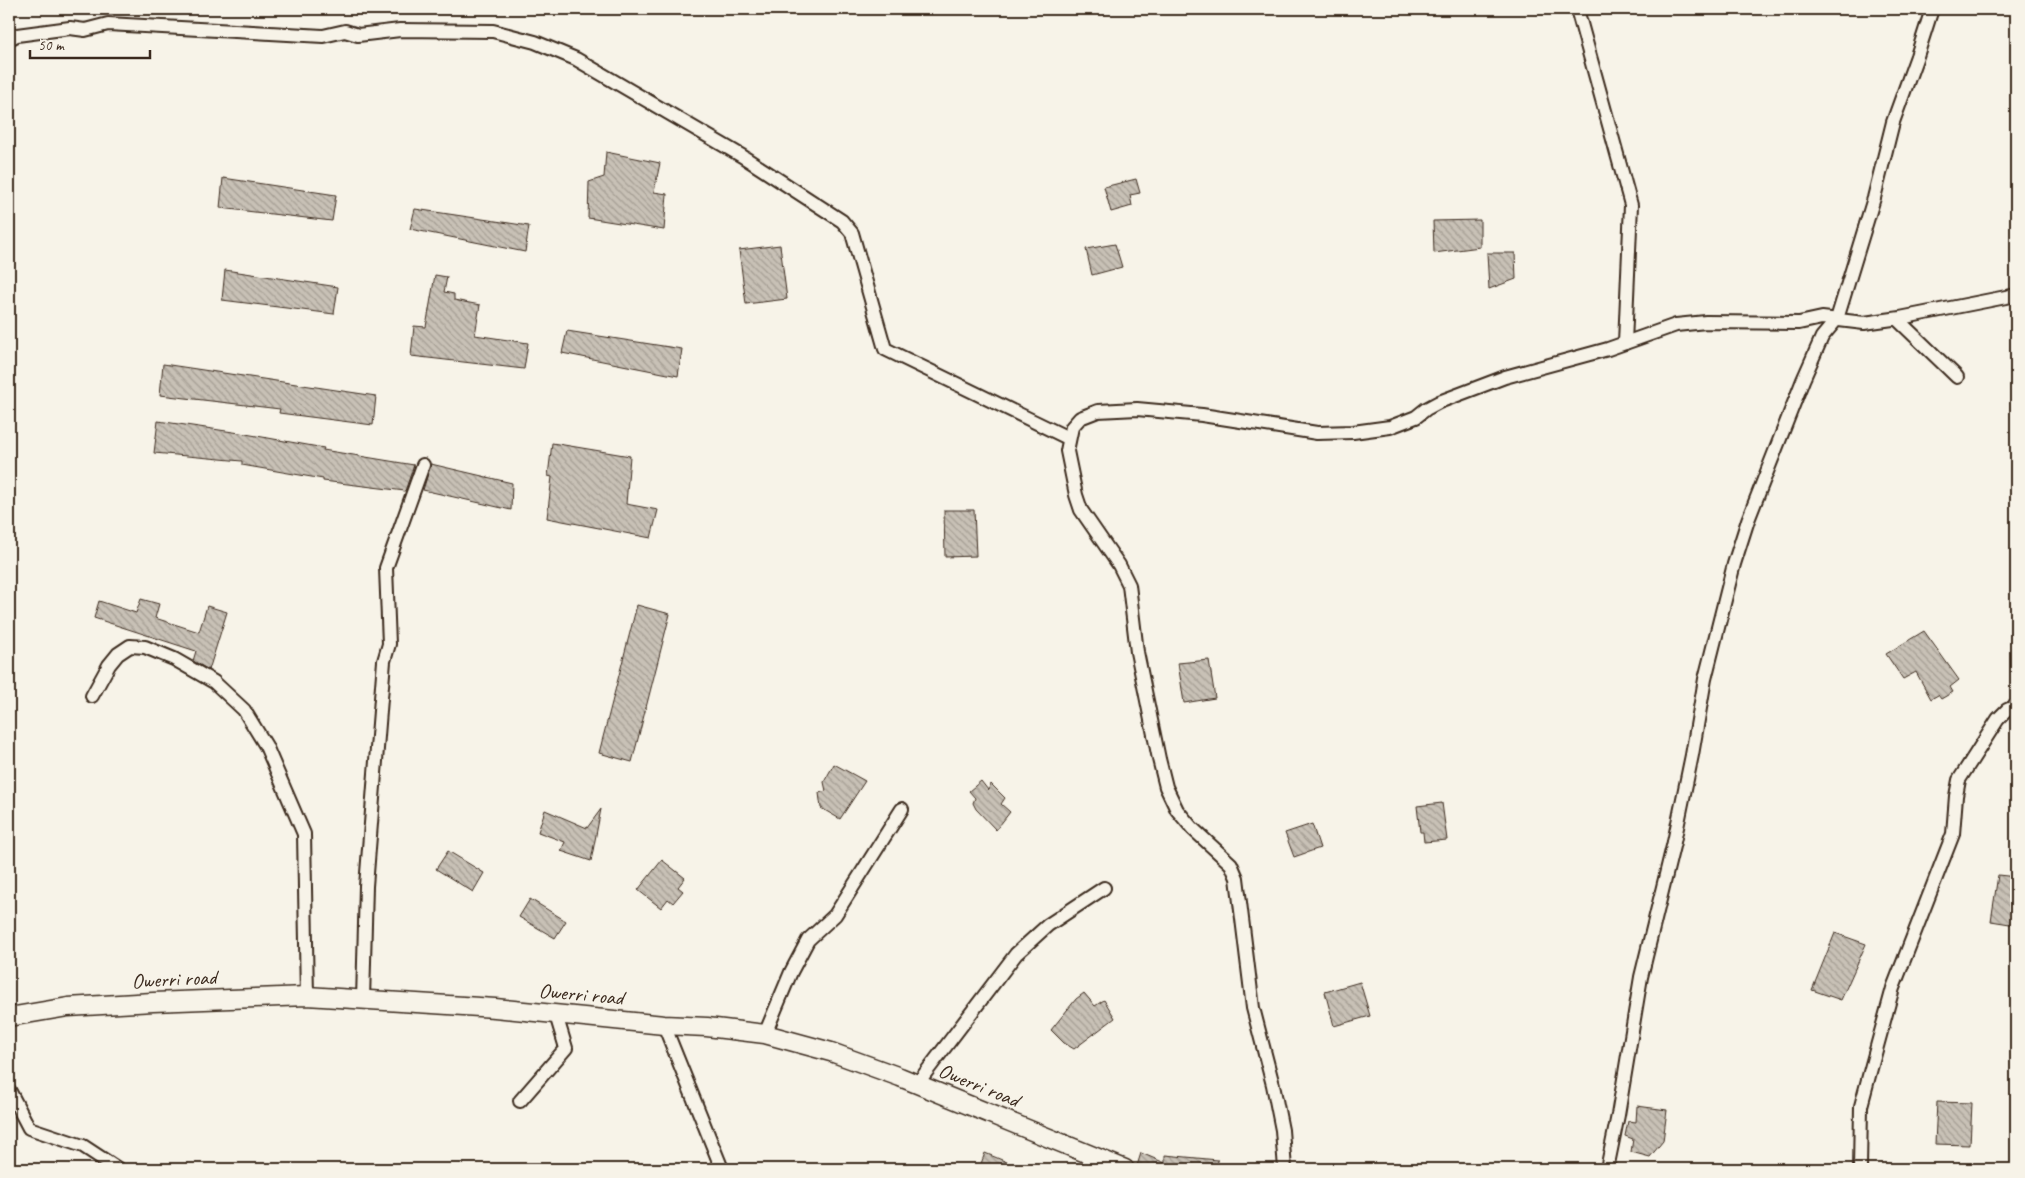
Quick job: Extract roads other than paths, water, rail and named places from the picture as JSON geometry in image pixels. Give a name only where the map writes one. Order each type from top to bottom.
[{"type":"main road","name":"Owerri road","points":[[9,1017],[68,1008],[153,1002],[307,996],[496,1008],[765,1034],[831,1052],[917,1084],[1125,1169]]},
{"type":"street","points":[[1577,9],[1630,205],[1625,343]]},
{"type":"street","points":[[1607,1169],[1641,977],[1674,842],[1692,755],[1704,679],[1734,564],[1766,473],[1822,337],[1837,318],[1874,198],[1893,122],[1918,56],[1932,9]]},
{"type":"street","points":[[9,39],[16,36],[70,28],[84,30],[108,24],[323,36],[345,31],[358,35],[400,30],[493,31],[535,42],[576,59],[592,68],[742,156],[842,221],[852,233],[885,350],[1068,438]]},
{"type":"street","points":[[1285,1169],[1282,1130],[1277,1103],[1254,1008],[1237,878],[1231,864],[1192,828],[1177,810],[1166,787],[1137,652],[1129,584],[1119,565],[1082,510],[1076,495],[1067,451],[1068,438],[1072,427],[1080,418],[1098,411],[1137,409],[1202,415],[1317,433],[1353,432],[1390,427],[1416,417],[1440,402],[1505,377],[1548,367],[1676,325],[1706,322],[1800,322],[1822,318],[1837,318],[1864,323],[1897,319],[2016,294]]},
{"type":"street","points":[[1822,318],[1822,337]]},
{"type":"street","points":[[1897,319],[1957,377]]},
{"type":"street","points":[[363,1000],[366,886],[384,661],[389,644],[386,568],[423,465]]},
{"type":"street","points":[[92,696],[108,665],[118,654],[130,646],[145,647],[174,659],[214,682],[244,710],[266,746],[304,834],[307,996]]},
{"type":"street","points":[[1860,1169],[1861,1106],[1893,988],[1953,834],[1956,796],[1960,780],[1998,719],[2007,710],[2016,706]]},
{"type":"street","points":[[765,1034],[791,972],[808,940],[834,915],[902,809]]},
{"type":"street","points":[[917,1084],[1016,954],[1048,925],[1104,888]]},
{"type":"street","points":[[520,1101],[566,1048],[556,1015]]},
{"type":"street","points":[[664,1024],[722,1169]]},
{"type":"street","points":[[9,1090],[29,1128],[83,1146],[118,1169]]}]
